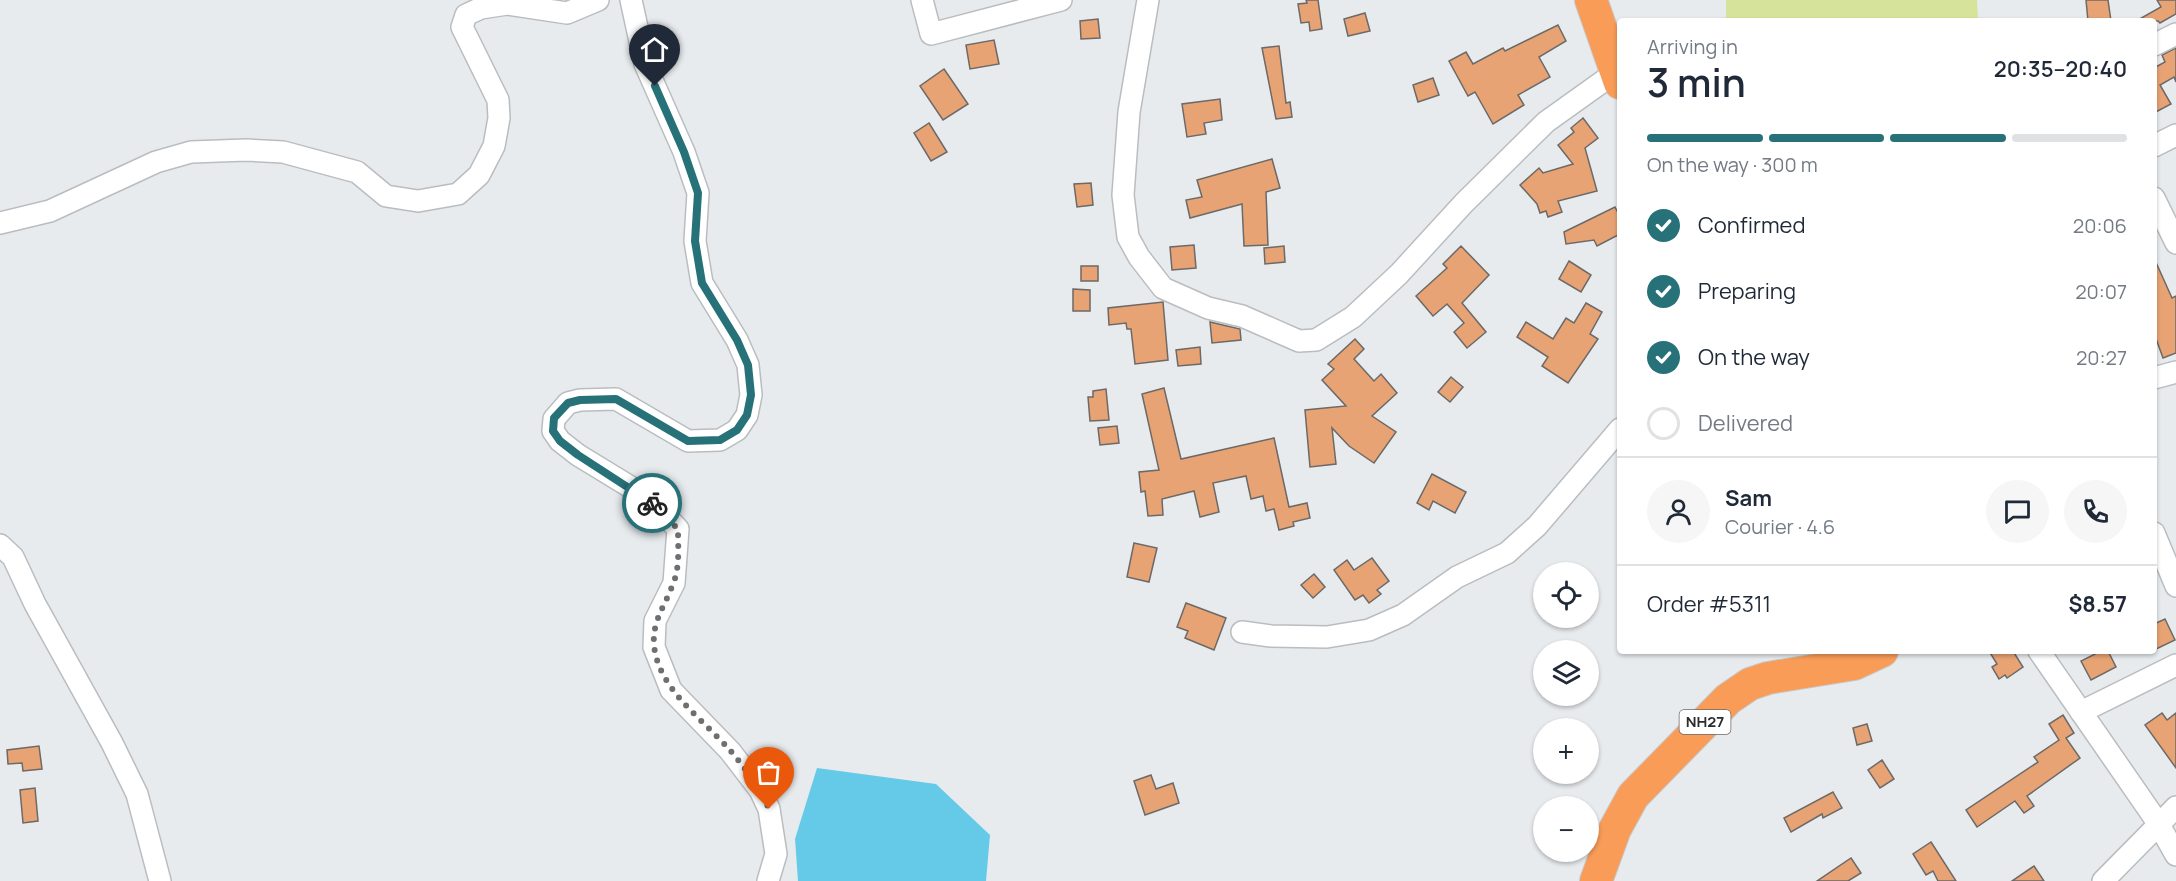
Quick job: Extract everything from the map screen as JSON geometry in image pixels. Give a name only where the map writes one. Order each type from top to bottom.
[{"type":"highway","points":[[1593,1],[1617,75]]},
{"type":"highway","name":"NH27","points":[[1596,881],[1615,829],[1633,796],[1728,699],[1750,684],[1768,678],[1854,664],[1876,654]]},
{"type":"street","points":[[0,223],[50,211],[156,162],[191,152],[246,150],[283,152],[357,172],[387,196],[418,201],[458,194],[479,175],[494,146],[499,118],[498,100],[462,27],[466,15],[481,8],[507,4],[567,13],[598,0]]},
{"type":"street","points":[[632,0],[645,64],[684,152],[698,193],[695,241],[702,283],[737,340],[748,365],[751,395],[747,415],[737,430],[720,440],[688,441],[616,399],[580,400],[568,403],[554,418],[553,431],[560,441],[578,455],[637,491],[678,529],[674,583],[655,621],[654,647],[671,690],[730,751],[760,790],[769,809],[776,854],[768,881]]},
{"type":"street","points":[[921,0],[931,34],[1061,0]]},
{"type":"street","points":[[1148,0],[1129,112],[1123,195],[1128,237],[1138,257],[1163,288],[1208,308],[1242,316],[1299,341],[1317,340],[1353,317],[1399,274],[1464,203],[1546,122],[1617,79]]},
{"type":"street","points":[[2157,44],[2176,34]]},
{"type":"street","points":[[2157,144],[2176,135]]},
{"type":"street","points":[[2157,204],[2176,243]]},
{"type":"street","points":[[2157,377],[2176,372]]},
{"type":"street","points":[[1242,632],[1271,636],[1327,637],[1369,630],[1402,615],[1456,577],[1507,553],[1538,526],[1617,433]]},
{"type":"street","points":[[2157,540],[2176,586]]},
{"type":"street","points":[[0,545],[13,556],[35,604],[112,743],[137,795],[160,881]]},
{"type":"street","points":[[2041,654],[2158,823],[2176,855]]},
{"type":"street","points":[[2081,711],[2176,665]]},
{"type":"street","points":[[2103,881],[2176,807]]},
{"type":"green space","points":[[1726,0],[1977,0],[1978,18],[1726,18]]},
{"type":"water","points":[[817,768],[936,784],[990,835],[986,881],[798,881],[795,839]]},
{"type":"building","points":[[1306,0],[1318,0],[1322,29],[1310,31],[1309,22],[1301,23],[1298,4],[1307,3]]},
{"type":"building","points":[[2086,0],[2108,0],[2111,18],[2088,18]]},
{"type":"building","points":[[2157,0],[2176,0],[2176,14],[2160,23],[2157,18],[2141,18],[2161,7]]},
{"type":"building","points":[[1365,13],[1370,31],[1348,36],[1344,19]]},
{"type":"building","points":[[1098,19],[1100,38],[1081,39],[1080,21]]},
{"type":"building","points":[[1558,25],[1566,41],[1539,57],[1550,77],[1518,95],[1524,105],[1493,124],[1475,92],[1468,96],[1449,61],[1466,52],[1473,64],[1503,48],[1505,51]]},
{"type":"building","points":[[994,40],[999,64],[970,69],[966,45]]},
{"type":"building","points":[[1279,46],[1286,103],[1290,102],[1292,117],[1276,119],[1262,48]]},
{"type":"building","points":[[2176,48],[2176,82],[2174,77],[2160,85],[2171,104],[2157,111],[2157,66],[2165,62],[2162,55]]},
{"type":"building","points":[[944,69],[968,104],[943,120],[920,86]]},
{"type":"building","points":[[1433,78],[1439,95],[1418,102],[1413,85]]},
{"type":"building","points":[[1220,99],[1222,120],[1204,123],[1206,134],[1187,137],[1182,104]]},
{"type":"building","points":[[1583,118],[1598,138],[1585,148],[1597,191],[1558,201],[1562,212],[1548,217],[1546,211],[1540,213],[1537,204],[1520,185],[1539,168],[1543,173],[1573,164],[1558,145],[1574,132],[1571,128]]},
{"type":"building","points":[[929,123],[947,152],[931,161],[914,133]]},
{"type":"building","points":[[1272,159],[1280,188],[1266,192],[1268,245],[1244,246],[1242,204],[1190,218],[1186,200],[1202,197],[1197,180]]},
{"type":"building","points":[[1091,183],[1093,205],[1077,207],[1074,184]]},
{"type":"building","points":[[1615,207],[1617,211],[1617,236],[1597,246],[1594,240],[1566,244],[1564,232]]},
{"type":"building","points":[[1194,245],[1196,268],[1172,270],[1170,247]]},
{"type":"building","points":[[1284,246],[1285,262],[1265,264],[1264,248]]},
{"type":"building","points":[[1461,246],[1489,275],[1462,303],[1486,332],[1467,348],[1454,332],[1464,323],[1447,304],[1433,316],[1416,296],[1447,268],[1443,264]]},
{"type":"building","points":[[1569,261],[1591,275],[1581,292],[1559,279]]},
{"type":"building","points":[[2157,265],[2172,298],[2176,296],[2176,353],[2163,358],[2157,341]]},
{"type":"building","points":[[1081,266],[1098,266],[1098,281],[1081,281]]},
{"type":"building","points":[[1073,289],[1090,290],[1090,311],[1073,311]]},
{"type":"building","points":[[1163,302],[1168,360],[1135,364],[1131,329],[1127,329],[1126,323],[1109,325],[1108,308]]},
{"type":"building","points":[[1586,303],[1602,312],[1590,334],[1598,339],[1568,383],[1542,366],[1548,357],[1517,337],[1526,322],[1553,339],[1566,318],[1574,323]]},
{"type":"building","points":[[1210,322],[1240,329],[1241,340],[1212,343]]},
{"type":"building","points":[[1355,339],[1364,349],[1354,359],[1374,381],[1381,374],[1397,393],[1372,416],[1396,432],[1374,463],[1349,446],[1332,428],[1336,464],[1310,467],[1305,410],[1346,406],[1322,380],[1334,369],[1328,364]]},
{"type":"building","points":[[1200,347],[1201,364],[1178,366],[1176,350]]},
{"type":"building","points":[[1451,377],[1463,387],[1450,402],[1438,392]]},
{"type":"building","points":[[1164,388],[1181,459],[1274,438],[1289,507],[1307,503],[1310,518],[1293,522],[1294,526],[1279,530],[1274,509],[1266,511],[1263,496],[1251,499],[1246,476],[1213,483],[1219,512],[1200,517],[1194,491],[1162,499],[1163,515],[1148,516],[1145,491],[1141,492],[1139,472],[1159,470],[1142,394]]},
{"type":"building","points":[[1106,389],[1109,420],[1090,421],[1088,397],[1093,397],[1093,391]]},
{"type":"building","points":[[1117,426],[1119,443],[1100,445],[1098,428]]},
{"type":"building","points":[[1432,474],[1466,492],[1455,513],[1433,501],[1429,510],[1417,503]]},
{"type":"building","points":[[1134,543],[1157,548],[1149,582],[1127,577]]},
{"type":"building","points":[[1372,558],[1389,581],[1377,590],[1381,594],[1369,603],[1363,595],[1355,600],[1334,570],[1347,560],[1354,570]]},
{"type":"building","points":[[1314,574],[1325,587],[1313,598],[1301,585]]},
{"type":"building","points":[[1186,603],[1226,618],[1214,650],[1185,638],[1188,631],[1177,627]]},
{"type":"building","points":[[2165,619],[2175,640],[2157,649],[2157,623]]},
{"type":"building","points":[[1991,654],[2015,654],[2023,667],[2007,678],[2005,675],[1999,679],[1992,667],[1997,664]]},
{"type":"building","points":[[2095,654],[2110,654],[2116,667],[2091,680],[2081,661]]},
{"type":"building","points":[[2162,713],[2167,720],[2176,713],[2176,768],[2145,725]]},
{"type":"building","points":[[2063,715],[2074,733],[2066,738],[2080,758],[2027,796],[2034,806],[2024,813],[2015,801],[1977,827],[1966,810],[2038,762],[2034,757],[2059,740],[2049,724]]},
{"type":"building","points":[[1867,724],[1872,741],[1857,745],[1853,728]]},
{"type":"building","points":[[39,746],[42,769],[23,771],[22,763],[8,764],[7,750]]},
{"type":"building","points":[[1882,760],[1894,779],[1880,788],[1868,770]]},
{"type":"building","points":[[1151,775],[1156,789],[1173,783],[1179,803],[1145,815],[1134,781]]},
{"type":"building","points":[[35,788],[38,821],[23,823],[20,790]]},
{"type":"building","points":[[1833,792],[1842,808],[1823,818],[1822,814],[1791,832],[1784,818]]},
{"type":"building","points":[[1931,842],[1956,881],[1938,881],[1933,871],[1926,875],[1913,854]]},
{"type":"building","points":[[1851,858],[1861,873],[1848,881],[1817,881]]},
{"type":"building","points":[[2034,866],[2044,881],[2012,881]]},
{"type":"way so far","points":[[652,503],[678,529],[674,583],[655,621],[654,647],[662,668],[671,690],[730,751],[760,790],[769,809]]},
{"type":"route","points":[[652,503],[594,463],[578,455],[560,441],[553,431],[554,418],[568,403],[580,400],[616,399],[688,441],[720,440],[737,430],[747,415],[751,395],[748,365],[737,340],[702,283],[695,241],[698,193],[684,152],[655,86]]}]
